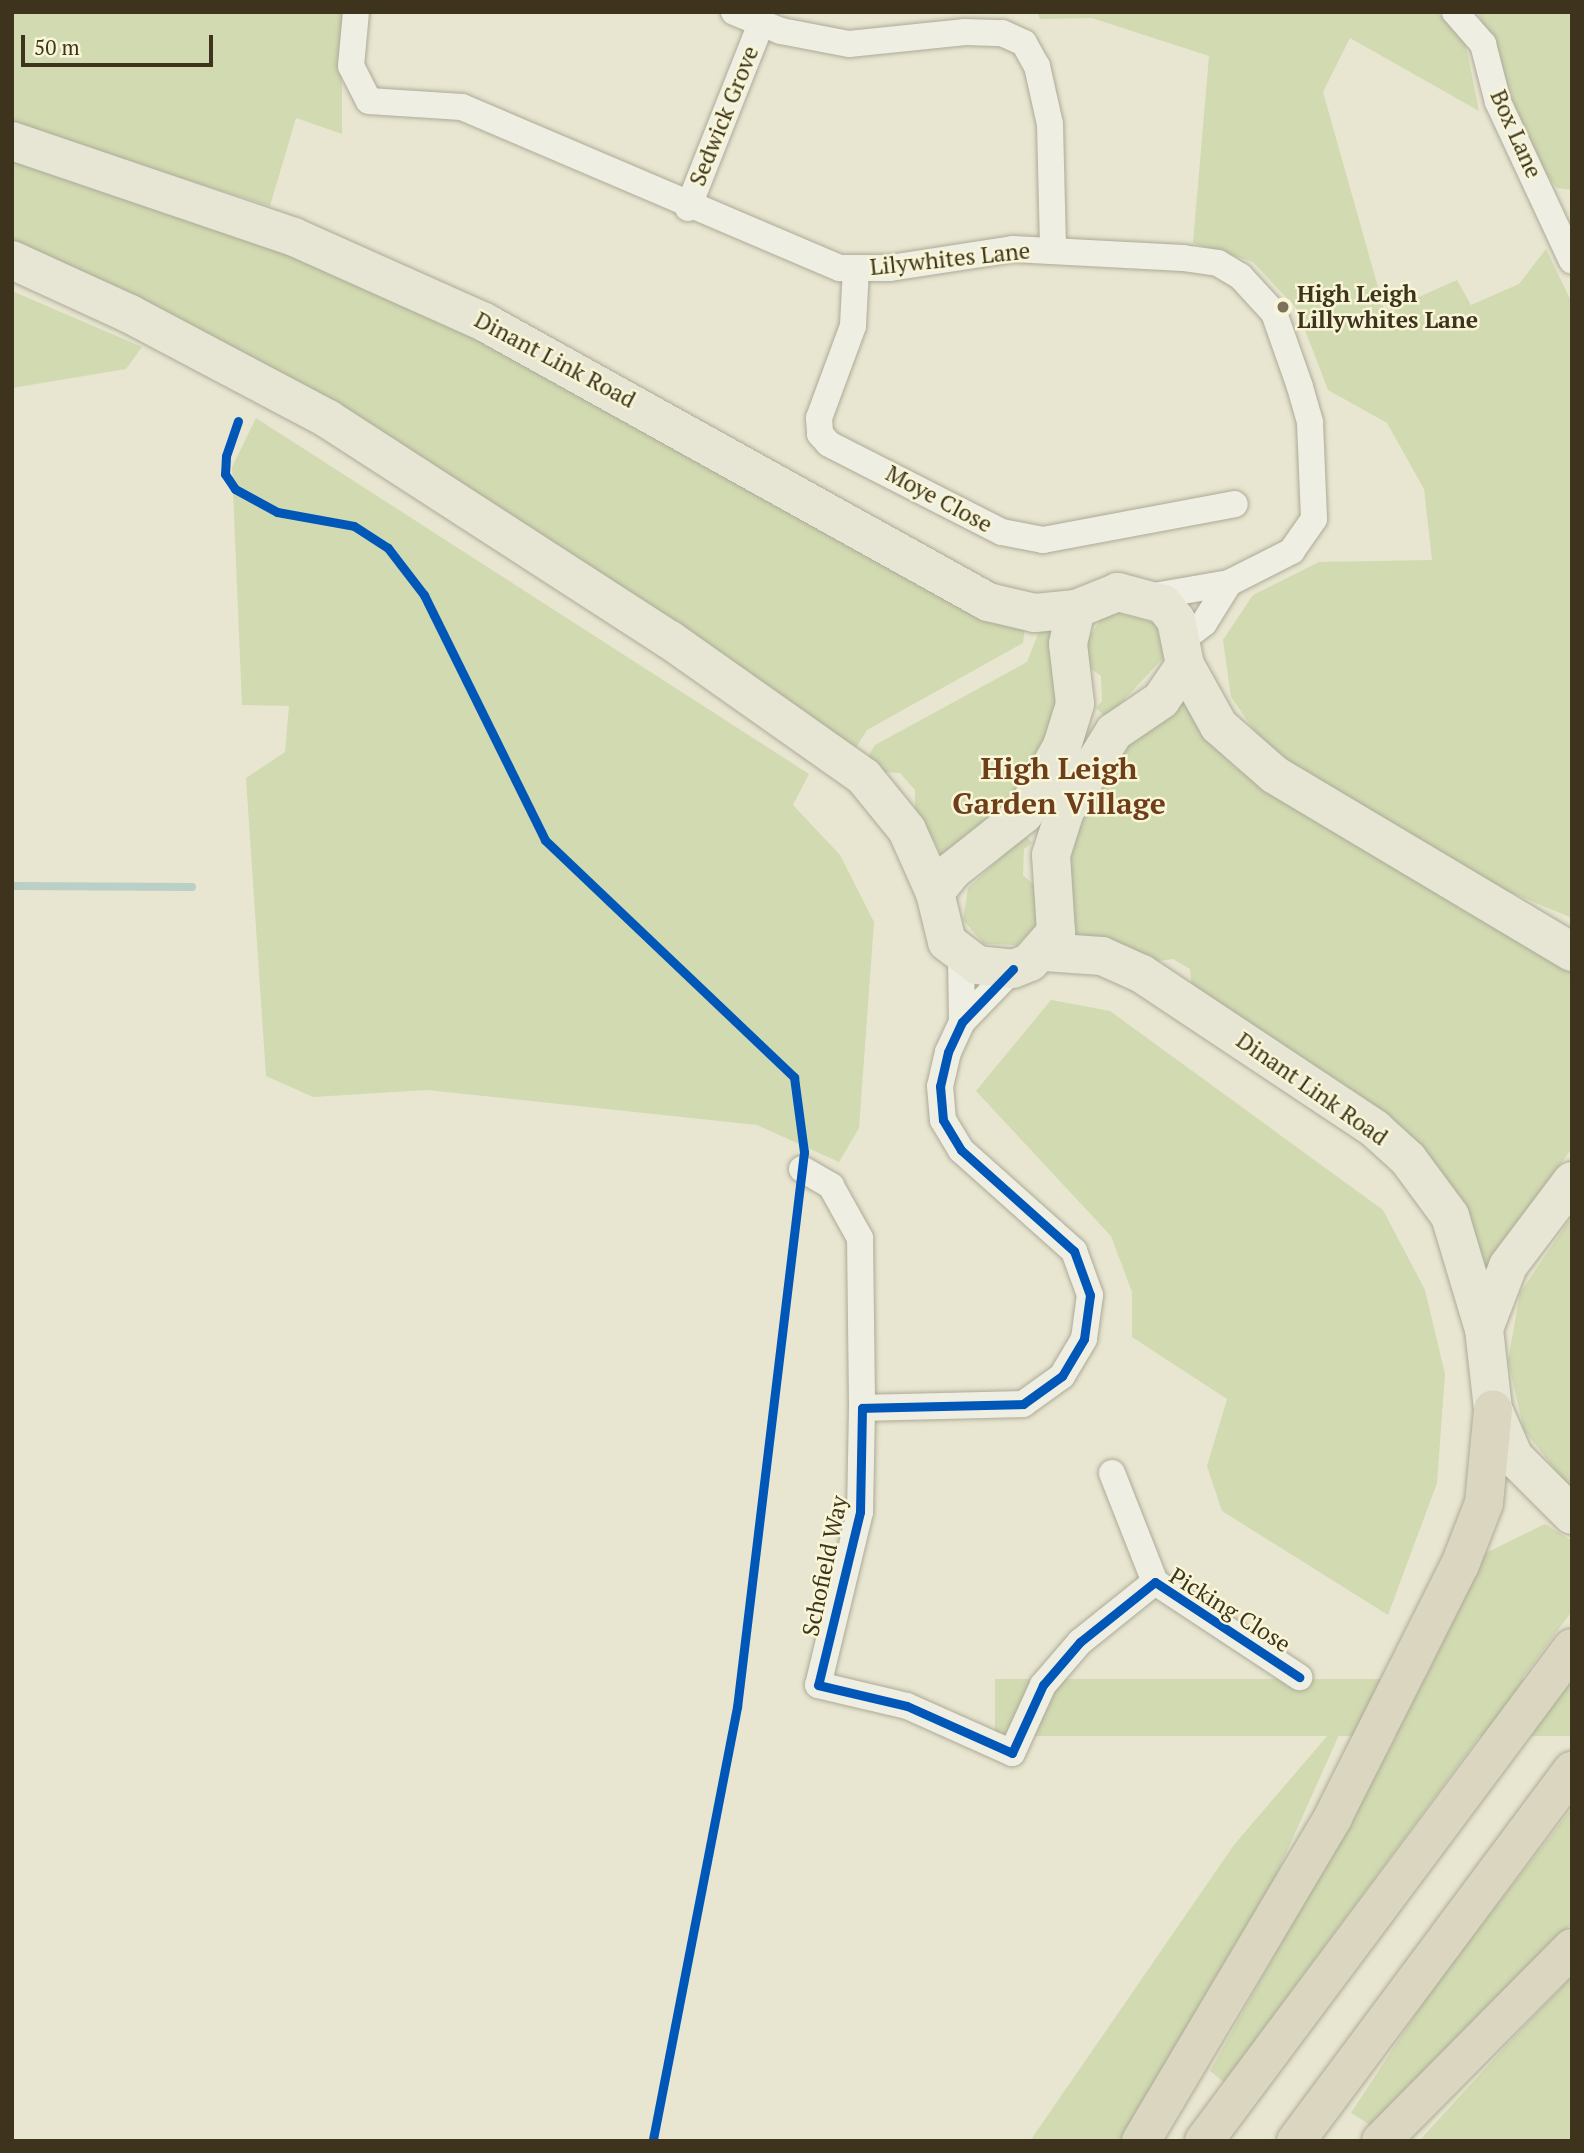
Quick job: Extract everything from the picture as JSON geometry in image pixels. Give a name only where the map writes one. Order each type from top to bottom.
[{"type":"highway","points":[[1141,2141],[1333,1817],[1460,1564],[1484,1503],[1493,1409]]},
{"type":"highway","points":[[1204,2141],[1572,1648]]},
{"type":"highway","points":[[1297,2141],[1572,1771]]},
{"type":"highway","points":[[1381,2141],[1572,1948]]},
{"type":"main road","name":"Dinant Link Road","points":[[12,141],[294,237],[484,322],[988,602],[1035,613],[1076,609],[1102,595],[1148,597]]},
{"type":"main road","points":[[12,260],[130,314],[328,419],[670,640],[864,777],[891,803],[935,893],[938,924],[961,957]]},
{"type":"main road","points":[[1148,597],[1163,604],[1219,726],[1275,775],[1572,952]]},
{"type":"main road","points":[[935,893],[952,871],[1024,814],[1062,746],[1075,704],[1068,643],[1076,609]]},
{"type":"main road","points":[[1028,960],[1058,915],[1051,855],[1065,811],[1114,732],[1161,699],[1184,652]]},
{"type":"main road","name":"Dinant Link Road","points":[[961,957],[1028,960],[1102,956],[1142,974],[1375,1129],[1408,1160],[1450,1216],[1485,1329]]},
{"type":"main road","points":[[1572,1181],[1508,1266],[1485,1329],[1493,1409],[1514,1457],[1572,1515]]},
{"type":"street","name":"Lilywhites Lane","points":[[356,12],[351,66],[369,101],[462,107],[688,208],[815,260],[856,268],[1053,249],[1218,263],[1257,290],[1274,313],[1310,423],[1314,519],[1292,551],[1229,583],[1148,597]]},
{"type":"street","points":[[734,12],[761,24],[849,44],[965,32],[1002,33],[1024,43],[1037,65],[1050,124],[1053,249]]},
{"type":"street","name":"Box Lane","points":[[1455,12],[1483,44],[1498,102],[1572,261]]},
{"type":"street","name":"Sedwick Grove","points":[[688,208],[761,24]]},
{"type":"street","name":"Moye Close","points":[[856,268],[853,326],[819,418],[820,434],[829,444],[1002,532],[1043,540],[1235,504]]},
{"type":"street","points":[[1184,652],[1229,583]]},
{"type":"street","points":[[802,1168],[831,1186],[860,1238],[862,1408],[1023,1404],[1062,1376],[1084,1339],[1090,1295],[1074,1251],[961,1150],[943,1120],[940,1086],[962,1022],[961,957]]},
{"type":"street","points":[[962,1022],[1028,960]]},
{"type":"street","name":"Schofield Way","points":[[862,1408],[860,1513],[818,1685],[906,1706],[1012,1753]]},
{"type":"street","name":"Picking Close","points":[[1112,1473],[1155,1582],[1299,1677]]},
{"type":"street","name":"Picking Close","points":[[1012,1753],[1043,1685],[1080,1642],[1155,1582]]},
{"type":"green space","points":[[12,12],[342,12],[342,134],[296,118],[270,206],[12,125]]},
{"type":"green space","points":[[1037,12],[1437,12],[1465,41],[1479,111],[1350,38],[1323,92],[1385,312],[1457,280],[1471,305],[1519,284],[1546,249],[1572,303],[1572,918],[1488,883],[1266,747],[1231,697],[1223,640],[1253,595],[1319,562],[1432,560],[1424,489],[1387,423],[1328,390],[1297,309],[1253,262],[1193,243],[1209,56],[1092,18],[1040,19]]},
{"type":"green space","points":[[1478,12],[1572,12],[1572,190],[1557,188],[1537,163],[1505,98]]},
{"type":"green space","points":[[12,159],[280,248],[430,314],[1025,628],[1023,643],[867,730],[854,751],[12,247]]},
{"type":"green space","points":[[12,291],[142,347],[126,369],[12,388]]},
{"type":"green space","points":[[256,418],[809,774],[793,805],[840,855],[874,922],[859,1128],[839,1162],[757,1125],[427,1090],[313,1097],[266,1076],[246,778],[285,752],[289,706],[242,705],[232,467]]},
{"type":"green space","points":[[1117,613],[1156,623],[1164,657],[1107,718],[1096,708],[1102,701],[1101,676],[1088,666],[1085,644],[1101,619]]},
{"type":"green space","points":[[1053,628],[1061,701],[1020,796],[943,857],[915,808],[915,790],[900,773],[884,772],[866,760],[875,745],[1027,662],[1040,629]]},
{"type":"green space","points":[[1184,702],[1208,741],[1236,768],[1572,966],[1572,1148],[1487,1269],[1465,1214],[1385,1117],[1192,990],[1190,969],[1173,959],[1152,962],[1097,937],[1072,934],[1069,837],[1118,750]]},
{"type":"green space","points":[[1025,835],[1032,843],[1024,849],[1023,875],[1035,886],[1039,923],[1017,945],[984,944],[963,920],[968,888]]},
{"type":"green space","points":[[1051,1000],[1110,1011],[1383,1210],[1425,1290],[1445,1374],[1437,1483],[1388,1615],[1222,1511],[1207,1466],[1227,1399],[1132,1337],[1132,1292],[1111,1236],[976,1091]]},
{"type":"green space","points":[[1572,1216],[1572,1491],[1524,1430],[1508,1361],[1520,1293]]},
{"type":"green space","points":[[1545,1524],[1572,1541],[1572,1611],[1224,2082],[1210,2071],[1404,1723],[1484,1554]]},
{"type":"green space","points":[[995,1679],[1572,1679],[1572,1736],[995,1736]]},
{"type":"green space","points":[[1351,1708],[1236,1965],[1129,2141],[1030,2141],[1234,1845]]},
{"type":"green space","points":[[1572,1808],[1572,1923],[1372,2126],[1351,2113],[1432,1989]]},
{"type":"green space","points":[[1572,1976],[1572,2141],[1419,2141],[1504,2048]]},
{"type":"waterway","points":[[12,886],[192,887]]},
{"type":"cycle path","points":[[238,421],[226,456],[225,474],[235,489],[277,512],[354,526],[388,548],[424,595],[545,840],[794,1077],[804,1152],[737,1707],[653,2141]]},
{"type":"cycle path","points":[[1013,969],[962,1022],[948,1052],[940,1086],[943,1120],[961,1150],[1074,1251],[1090,1295],[1084,1339],[1062,1376],[1023,1404],[862,1408],[860,1512],[818,1685],[907,1706],[1012,1753],[1043,1685],[1080,1642],[1155,1582],[1299,1677]]},
{"type":"place","name":"High Leigh Lillywhites Lane","points":[[1283,307]]},
{"type":"district","name":"High Leigh Garden Village","points":[[1059,785]]}]
